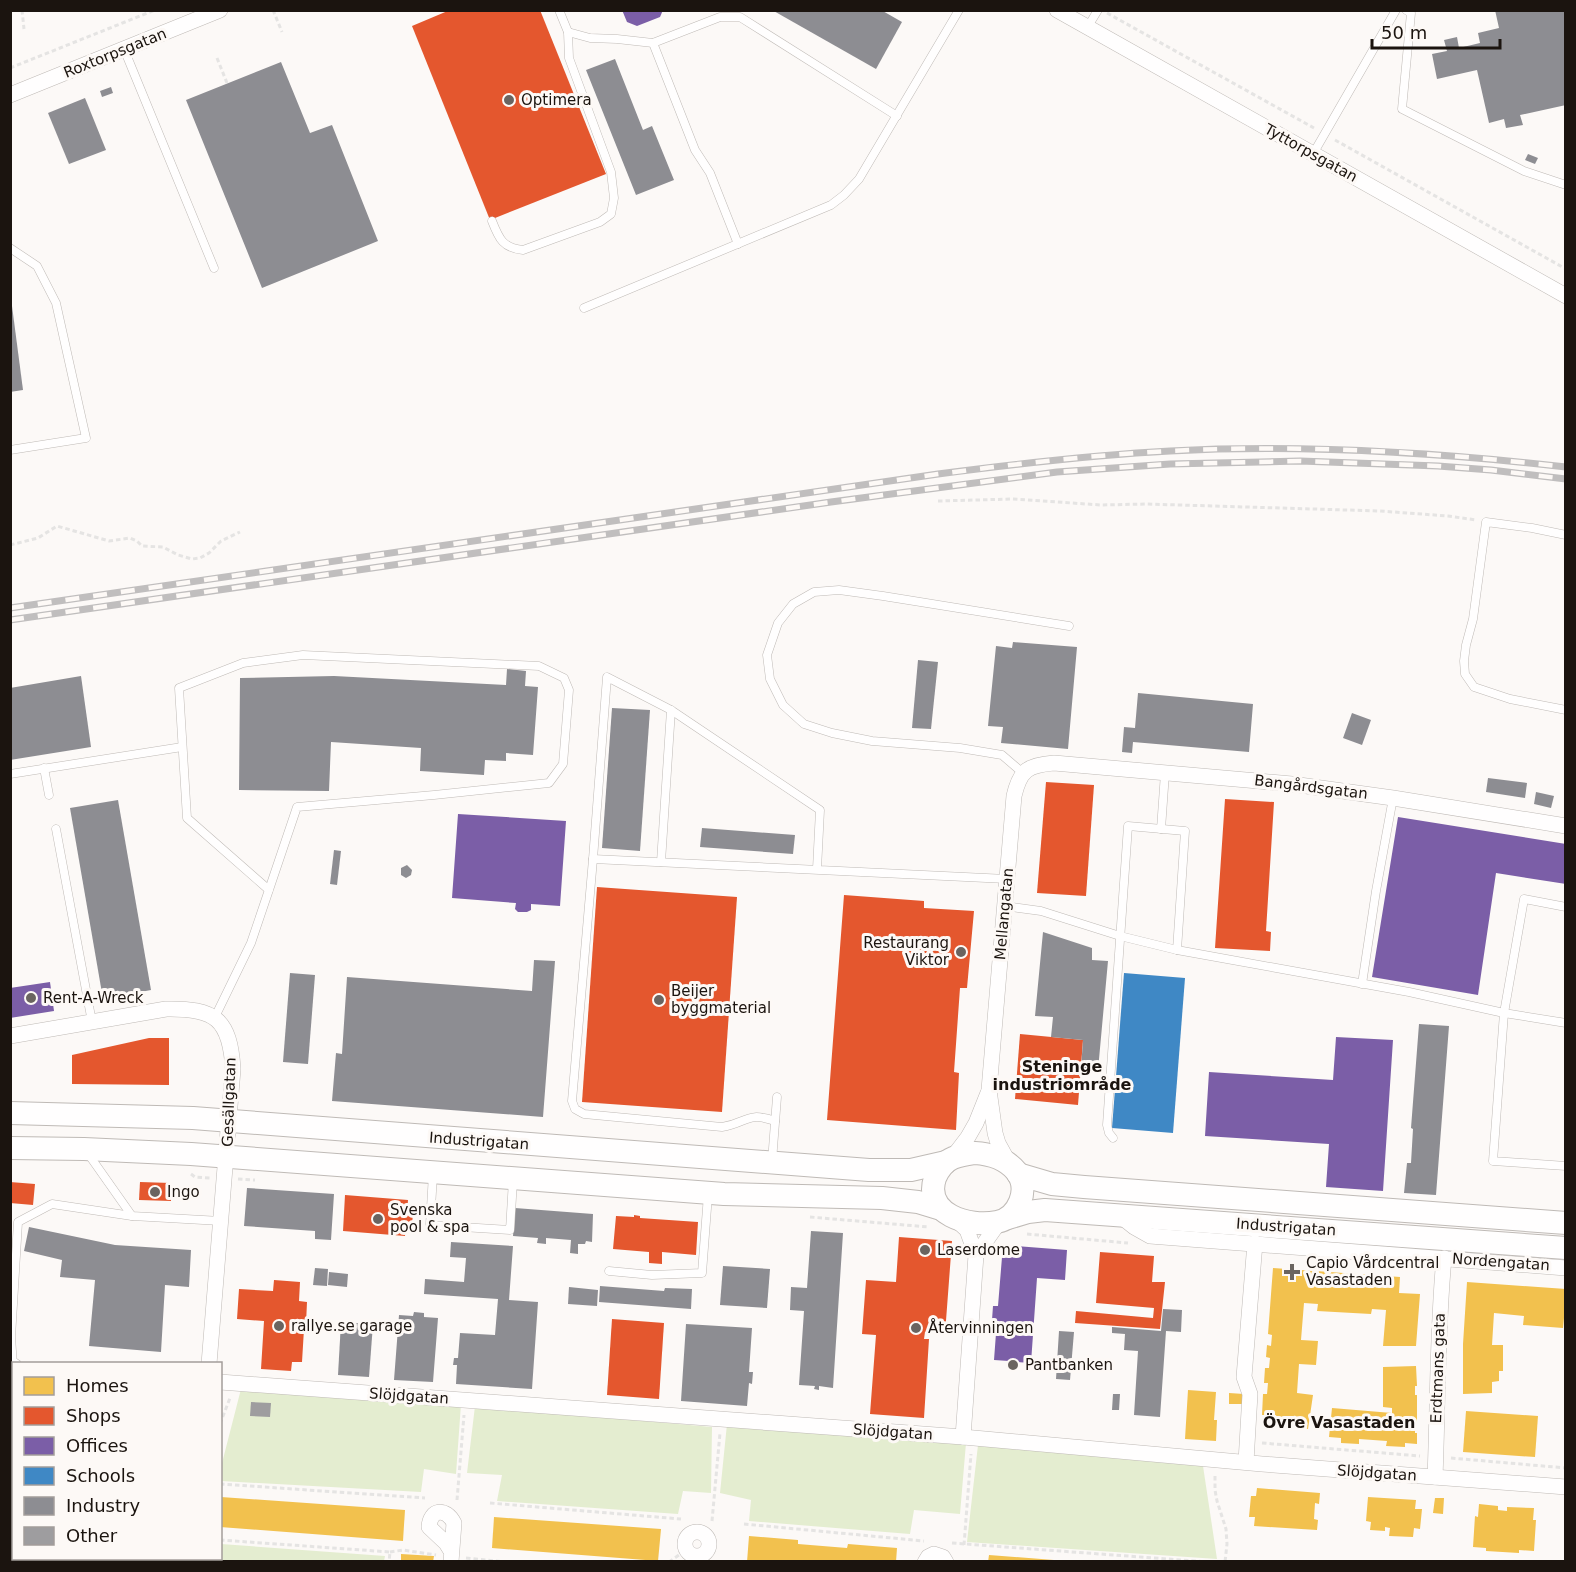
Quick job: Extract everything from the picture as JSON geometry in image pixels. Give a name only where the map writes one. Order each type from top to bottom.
[{"type":"main road","name":"Industrigatan","points":[[10,1113],[193,1118],[898,1171],[924,1168],[949,1160]]},
{"type":"main road","points":[[10,1148],[226,1156],[708,1193],[882,1197],[918,1202],[967,1222],[980,1224],[1004,1220],[1017,1209],[1021,1200],[1022,1185],[1013,1169],[998,1157],[981,1154],[960,1155],[949,1160],[937,1172],[933,1182],[935,1198],[947,1213]]},
{"type":"main road","name":"Industrigatan","points":[[1013,1169],[1052,1184],[1566,1223]]},
{"type":"main road","name":"Industrigatan","points":[[1004,1220],[1028,1212],[1045,1210],[1566,1248]]},
{"type":"street","name":"Roxtorpsgatan","points":[[10,95],[220,10]]},
{"type":"street","name":"Tyttorpsgatan","points":[[1057,10],[1566,296]]},
{"type":"street","name":"Bangårdsgatan","points":[[1023,773],[1037,765],[1054,764],[1292,784],[1566,826]]},
{"type":"street","name":"Mellangatan","points":[[1013,1169],[998,1143],[989,1090],[1014,796],[1023,773]]},
{"type":"street","points":[[10,1036],[166,1009],[192,1010],[215,1017]]},
{"type":"street","name":"Gesällgatan","points":[[209,1362],[233,1069],[225,1029],[215,1017]]},
{"type":"street","name":"Mellangatan","points":[[949,1160],[976,1123],[989,1090]]},
{"type":"street","points":[[947,1213],[967,1230],[976,1255],[968,1438]]},
{"type":"street","name":"Nordengatan","points":[[1119,1215],[1150,1236],[1566,1268]]},
{"type":"street","points":[[976,1255],[992,1231],[1004,1220]]},
{"type":"street","points":[[1246,1462],[1250,1394],[1244,1377],[1255,1243]]},
{"type":"street","name":"Erdtmans gata","points":[[1435,1477],[1437,1369],[1444,1258]]},
{"type":"street","name":"Slöjdgatan","points":[[228,1382],[1566,1486]]},
{"type":"street","points":[[691,1532],[701,1532],[706,1535],[709,1544],[704,1558],[690,1554],[686,1550],[685,1540],[691,1532]]},
{"type":"street","points":[[925,1562],[934,1554],[943,1557],[946,1562]]},
{"type":"lane","points":[[492,221],[498,237],[506,245],[514,249],[523,249],[600,222],[611,214],[614,198],[611,172],[569,58],[568,32],[559,10]]},
{"type":"lane","points":[[584,308],[831,205],[844,195],[859,179],[959,10]]},
{"type":"lane","points":[[1087,28],[1098,10]]},
{"type":"lane","points":[[1313,154],[1396,10]]},
{"type":"lane","points":[[1406,10],[1411,13],[1402,109],[1524,171],[1566,185]]},
{"type":"lane","points":[[568,32],[590,38],[653,43],[720,17],[740,17],[897,116]]},
{"type":"lane","points":[[653,43],[695,150],[710,173],[738,244]]},
{"type":"lane","points":[[124,49],[214,268]]},
{"type":"lane","points":[[10,248],[37,266],[56,303],[86,438],[10,450]]},
{"type":"lane","points":[[1566,535],[1486,522],[1473,619],[1464,661],[1465,674],[1474,687],[1510,699],[1566,710]]},
{"type":"lane","points":[[1023,773],[1002,754],[872,741],[832,733],[804,724],[783,705],[770,680],[767,655],[778,623],[793,604],[814,592],[839,590],[1069,626]]},
{"type":"lane","points":[[215,1017],[250,943],[269,890],[297,807],[549,783],[563,764],[569,690],[564,678],[538,666],[303,655],[243,663],[179,688],[187,818],[269,890]]},
{"type":"lane","points":[[775,1121],[757,1116],[722,1127],[584,1114],[574,1109],[572,1101],[607,677],[671,710],[820,810],[817,869]]},
{"type":"lane","points":[[661,862],[671,710]]},
{"type":"lane","points":[[10,774],[182,747]]},
{"type":"lane","points":[[44,768],[49,795]]},
{"type":"lane","points":[[1161,829],[1165,772]]},
{"type":"lane","points":[[1362,984],[1392,798]]},
{"type":"lane","points":[[1113,1138],[1107,1125],[1128,826],[1185,831],[1177,950]]},
{"type":"lane","points":[[56,829],[92,1022]]},
{"type":"lane","points":[[593,859],[1007,879]]},
{"type":"lane","points":[[1566,907],[1524,899],[1504,1013],[1493,1161],[1566,1167]]},
{"type":"lane","points":[[1004,906],[1041,911],[1120,936],[1177,950],[1566,1023]]},
{"type":"lane","points":[[772,1162],[777,1097]]},
{"type":"lane","points":[[84,1149],[132,1216]]},
{"type":"lane","points":[[433,1172],[430,1225],[510,1230],[513,1178]]},
{"type":"lane","points":[[609,1272],[652,1275],[702,1273],[708,1193]]},
{"type":"lane","points":[[12,1366],[11,1337],[18,1222],[51,1204],[132,1216],[221,1221]]},
{"type":"path","points":[[22,10],[24,28]]},
{"type":"path","points":[[10,68],[155,10]]},
{"type":"path","points":[[273,10],[282,32]]},
{"type":"path","points":[[142,15],[145,23]]},
{"type":"path","points":[[91,36],[94,44]]},
{"type":"path","points":[[217,58],[227,83]]},
{"type":"path","points":[[939,501],[1013,499],[1101,505],[1146,504],[1380,511],[1449,516],[1486,522]]},
{"type":"path","points":[[10,545],[38,538],[57,526],[109,541],[130,538],[142,546],[163,547],[192,559],[200,558],[221,541],[240,532]]},
{"type":"path","points":[[222,1414],[228,1382]]},
{"type":"path","points":[[457,1500],[466,1400]]},
{"type":"path","points":[[712,1521],[722,1420]]},
{"type":"path","points":[[964,1545],[968,1438]]},
{"type":"path","points":[[1247,1442],[1566,1468]]},
{"type":"path","points":[[1216,1459],[1215,1490],[1226,1529],[1225,1562]]},
{"type":"path","points":[[222,1484],[425,1498]]},
{"type":"path","points":[[490,1503],[681,1519]]},
{"type":"path","points":[[744,1524],[925,1541]]},
{"type":"path","points":[[222,1540],[390,1552],[403,1550]]},
{"type":"path","points":[[948,1543],[1208,1562]]},
{"type":"path","points":[[669,1562],[686,1550]]},
{"type":"path","points":[[390,1552],[390,1562]]},
{"type":"green space","points":[[241,1389],[461,1404],[456,1474],[424,1469],[421,1492],[222,1481],[222,1463]]},
{"type":"green space","points":[[475,1406],[712,1427],[711,1493],[683,1491],[678,1514],[497,1501],[502,1475],[467,1473]]},
{"type":"green space","points":[[727,1424],[966,1443],[960,1514],[914,1510],[910,1534],[749,1521],[751,1500],[720,1493]]},
{"type":"green space","points":[[978,1445],[1203,1466],[1217,1559],[967,1542]]},
{"type":"green space","points":[[222,1544],[385,1556],[384,1561],[188,1561],[222,1560]]},
{"type":"building: Homes","points":[[1273,1268],[1400,1277],[1399,1293],[1420,1294],[1416,1346],[1383,1346],[1386,1310],[1372,1309],[1371,1314],[1317,1311],[1318,1304],[1304,1303],[1301,1340],[1318,1341],[1316,1365],[1299,1364],[1297,1393],[1313,1395],[1308,1429],[1299,1427],[1300,1423],[1290,1422],[1290,1425],[1267,1422],[1268,1415],[1262,1415],[1263,1394],[1267,1394],[1268,1383],[1264,1383],[1265,1368],[1269,1368],[1270,1358],[1266,1357],[1267,1345],[1271,1346],[1272,1335],[1268,1334]]},
{"type":"building: Homes","points":[[1467,1282],[1566,1289],[1566,1319],[1564,1318],[1563,1328],[1523,1325],[1524,1316],[1494,1313],[1492,1345],[1503,1345],[1503,1371],[1499,1371],[1499,1381],[1492,1382],[1492,1393],[1463,1394]]},
{"type":"building: Homes","points":[[1416,1366],[1417,1424],[1415,1424],[1415,1433],[1417,1433],[1417,1444],[1405,1443],[1405,1447],[1386,1446],[1387,1441],[1359,1439],[1359,1444],[1341,1443],[1341,1438],[1329,1437],[1332,1408],[1392,1413],[1392,1408],[1383,1407],[1383,1367]]},
{"type":"building: Homes","points":[[1188,1390],[1216,1392],[1214,1420],[1217,1420],[1216,1441],[1185,1439]]},
{"type":"building: Homes","points":[[1229,1393],[1244,1394],[1244,1404],[1229,1404]]},
{"type":"building: Homes","points":[[1466,1411],[1538,1416],[1535,1457],[1463,1452]]},
{"type":"building: Homes","points":[[1257,1488],[1320,1493],[1319,1504],[1315,1503],[1314,1519],[1318,1520],[1317,1530],[1254,1526],[1255,1517],[1249,1517],[1251,1496],[1256,1496]]},
{"type":"building: Homes","points":[[222,1497],[405,1510],[403,1541],[222,1527]]},
{"type":"building: Homes","points":[[1368,1497],[1416,1500],[1415,1509],[1422,1509],[1420,1529],[1414,1528],[1413,1537],[1389,1536],[1390,1528],[1385,1527],[1385,1531],[1370,1530],[1371,1522],[1366,1521]]},
{"type":"building: Homes","points":[[1435,1498],[1444,1498],[1443,1514],[1433,1513]]},
{"type":"building: Homes","points":[[1479,1504],[1498,1506],[1498,1510],[1507,1511],[1507,1507],[1534,1508],[1533,1520],[1536,1520],[1534,1551],[1519,1550],[1519,1553],[1486,1551],[1486,1548],[1473,1547],[1475,1516],[1478,1517]]},
{"type":"building: Homes","points":[[10,1508],[12,1508],[12,1560],[15,1562],[10,1562]]},
{"type":"building: Homes","points":[[494,1517],[661,1529],[658,1561],[492,1548]]},
{"type":"building: Homes","points":[[749,1536],[798,1540],[798,1544],[847,1548],[848,1544],[897,1548],[896,1562],[747,1562]]},
{"type":"building: Homes","points":[[401,1554],[434,1556],[433,1562],[401,1562]]},
{"type":"building: Homes","points":[[989,1555],[1054,1560],[1054,1562],[988,1562]]},
{"type":"building: Homes","points":[[66,1560],[96,1560],[96,1562],[66,1562]]},
{"type":"building: Shops","name":"Optimera","points":[[450,10],[540,10],[606,174],[490,220],[412,26]]},
{"type":"building: Shops","points":[[1046,782],[1094,785],[1086,896],[1037,893]]},
{"type":"building: Shops","points":[[1225,799],[1274,802],[1266,931],[1271,932],[1270,951],[1215,948]]},
{"type":"building: Shops","name":"Beijer byggmaterial","points":[[597,887],[737,897],[722,1112],[582,1102]]},
{"type":"building: Shops","points":[[844,895],[924,901],[924,908],[974,911],[967,988],[960,988],[954,1072],[959,1073],[956,1130],[827,1120]]},
{"type":"building: Shops","points":[[1020,1034],[1083,1040],[1078,1105],[1015,1099]]},
{"type":"building: Shops","points":[[149,1038],[169,1038],[169,1085],[72,1084],[72,1055]]},
{"type":"building: Shops","points":[[10,1182],[35,1184],[33,1205],[10,1203]]},
{"type":"building: Shops","name":"Ingo","points":[[140,1182],[171,1183],[171,1201],[139,1200]]},
{"type":"building: Shops","name":"Svenska pool & spa","points":[[345,1195],[408,1200],[407,1214],[413,1214],[412,1224],[406,1223],[405,1236],[343,1231]]},
{"type":"building: Shops","points":[[634,1215],[640,1218],[698,1222],[696,1255],[662,1252],[662,1264],[649,1263],[649,1252],[613,1249],[616,1216],[634,1217]]},
{"type":"building: Shops","points":[[899,1237],[952,1241],[945,1334],[925,1332],[924,1339],[929,1339],[924,1418],[870,1414],[876,1335],[862,1334],[866,1280],[896,1282]]},
{"type":"building: Shops","points":[[1100,1252],[1154,1256],[1152,1282],[1165,1282],[1160,1329],[1075,1323],[1076,1311],[1153,1318],[1154,1308],[1096,1303]]},
{"type":"building: Shops","name":"rallye.se garage","points":[[274,1280],[300,1282],[299,1301],[307,1302],[306,1324],[295,1324],[294,1328],[304,1329],[302,1362],[292,1362],[291,1371],[261,1369],[264,1321],[237,1319],[239,1289],[273,1291]]},
{"type":"building: Shops","points":[[612,1319],[664,1323],[659,1399],[607,1395]]},
{"type":"building: Offices","points":[[622,10],[663,10],[660,17],[637,26],[627,22]]},
{"type":"building: Offices","points":[[458,814],[566,821],[560,906],[531,904],[531,910],[518,912],[515,909],[516,903],[452,898]]},
{"type":"building: Offices","points":[[1398,817],[1566,844],[1566,884],[1496,873],[1478,995],[1372,977]]},
{"type":"building: Offices","name":"Rent-A-Wreck","points":[[50,982],[54,1011],[10,1018],[10,988]]},
{"type":"building: Offices","points":[[1336,1037],[1393,1040],[1383,1191],[1326,1187],[1329,1144],[1205,1136],[1209,1072],[1333,1080]]},
{"type":"building: Offices","points":[[1003,1245],[1067,1250],[1065,1280],[1037,1278],[1031,1363],[1016,1362],[1016,1365],[1013,1365],[1008,1364],[1009,1361],[994,1360],[997,1320],[992,1320],[993,1306],[998,1306]]},
{"type":"building: Schools","points":[[1124,973],[1185,978],[1173,1133],[1112,1128]]},
{"type":"building: Industry","points":[[772,10],[881,10],[902,22],[876,69]]},
{"type":"building: Industry","points":[[1495,10],[1566,10],[1566,105],[1520,115],[1523,125],[1506,128],[1504,119],[1489,123],[1477,70],[1437,79],[1432,54],[1447,51],[1444,40],[1457,37],[1459,48],[1480,43],[1478,33],[1499,28]]},
{"type":"building: Industry","points":[[615,59],[643,130],[652,126],[674,180],[636,195],[586,70]]},
{"type":"building: Industry","points":[[281,62],[310,133],[332,125],[378,241],[262,288],[186,100]]},
{"type":"building: Industry","points":[[111,87],[113,93],[102,97],[100,91]]},
{"type":"building: Industry","points":[[85,98],[106,150],[69,164],[48,113]]},
{"type":"building: Industry","points":[[1528,154],[1538,158],[1535,164],[1525,160]]},
{"type":"building: Industry","points":[[12,306],[23,390],[10,392],[10,307]]},
{"type":"building: Industry","points":[[1013,642],[1077,647],[1068,749],[1001,743],[1003,727],[988,726],[996,646],[1012,648]]},
{"type":"building: Industry","points":[[918,660],[938,662],[931,729],[912,728]]},
{"type":"building: Industry","points":[[507,669],[526,671],[525,686],[538,687],[533,755],[506,753],[506,761],[485,760],[484,775],[420,771],[421,748],[331,742],[329,791],[239,790],[240,678],[334,676],[506,685]]},
{"type":"building: Industry","points":[[81,676],[91,747],[10,760],[10,688]]},
{"type":"building: Industry","points":[[1138,693],[1253,704],[1249,752],[1133,742],[1132,753],[1122,752],[1124,727],[1135,728]]},
{"type":"building: Industry","points":[[612,708],[650,710],[640,851],[602,848]]},
{"type":"building: Industry","points":[[1352,713],[1371,720],[1362,745],[1343,738]]},
{"type":"building: Industry","points":[[1488,778],[1527,783],[1525,798],[1486,792]]},
{"type":"building: Industry","points":[[1536,792],[1554,796],[1551,808],[1534,804]]},
{"type":"building: Industry","points":[[118,800],[151,990],[103,999],[70,808]]},
{"type":"building: Industry","points":[[702,828],[795,835],[793,854],[700,847]]},
{"type":"building: Industry","points":[[334,850],[341,851],[337,885],[330,884]]},
{"type":"building: Industry","points":[[407,865],[412,870],[411,875],[406,878],[401,875],[401,868]]},
{"type":"building: Industry","points":[[1043,932],[1092,948],[1092,960],[1108,961],[1098,1070],[1081,1069],[1083,1040],[1051,1037],[1053,1017],[1035,1016]]},
{"type":"building: Industry","points":[[534,960],[555,961],[543,1117],[332,1101],[336,1053],[342,1054],[347,977],[532,991]]},
{"type":"building: Industry","points":[[290,973],[315,975],[308,1064],[283,1062]]},
{"type":"building: Industry","points":[[1419,1024],[1449,1026],[1436,1195],[1404,1193],[1407,1163],[1411,1163],[1413,1129],[1411,1128]]},
{"type":"building: Industry","points":[[247,1188],[334,1194],[331,1240],[315,1239],[315,1231],[244,1226]]},
{"type":"building: Industry","points":[[515,1208],[593,1214],[592,1242],[586,1241],[585,1244],[578,1244],[578,1254],[570,1253],[571,1240],[546,1238],[546,1244],[537,1243],[538,1238],[513,1236]]},
{"type":"building: Industry","points":[[29,1227],[115,1245],[191,1250],[189,1287],[165,1285],[161,1352],[89,1346],[95,1280],[60,1277],[62,1260],[24,1251]]},
{"type":"building: Industry","points":[[811,1231],[843,1233],[833,1388],[819,1386],[819,1390],[814,1389],[815,1386],[799,1385],[804,1311],[790,1310],[791,1287],[807,1288]]},
{"type":"building: Industry","points":[[451,1242],[513,1246],[509,1300],[538,1302],[532,1389],[456,1384],[457,1365],[453,1365],[454,1358],[458,1358],[460,1333],[495,1335],[498,1299],[424,1294],[425,1279],[464,1282],[466,1258],[450,1257]]},
{"type":"building: Industry","points":[[723,1266],[770,1269],[767,1308],[720,1305]]},
{"type":"building: Industry","points":[[315,1268],[328,1269],[327,1286],[313,1285]]},
{"type":"building: Industry","points":[[329,1272],[348,1274],[347,1287],[328,1285]]},
{"type":"building: Industry","points":[[600,1286],[664,1291],[665,1288],[692,1289],[691,1309],[599,1302]]},
{"type":"building: Industry","points":[[569,1287],[598,1290],[597,1306],[568,1304]]},
{"type":"building: Industry","points":[[1163,1309],[1182,1310],[1181,1332],[1166,1331],[1160,1417],[1134,1415],[1138,1351],[1124,1350],[1125,1334],[1112,1333],[1112,1327],[1161,1331]]},
{"type":"building: Industry","points":[[414,1312],[424,1313],[424,1317],[438,1318],[433,1382],[394,1380],[399,1315],[413,1316]]},
{"type":"building: Industry","points":[[341,1322],[373,1324],[369,1377],[338,1375]]},
{"type":"building: Industry","points":[[686,1324],[752,1328],[749,1372],[753,1372],[752,1384],[749,1383],[747,1406],[681,1401]]},
{"type":"building: Industry","points":[[1059,1331],[1074,1332],[1070,1380],[1056,1379]]},
{"type":"building: Industry","points":[[1113,1394],[1120,1394],[1119,1410],[1112,1410]]},
{"type":"building: Other","points":[[251,1402],[271,1403],[270,1417],[250,1416]]},
{"type":"railway","points":[[10,608],[938,474],[1083,457],[1220,449],[1318,449],[1467,457],[1566,467]]},
{"type":"railway","points":[[10,620],[831,502],[1057,472],[1170,464],[1300,461],[1438,466],[1566,479]]},
{"type":"place","name":"Optimera","points":[[509,100]]},
{"type":"place","name":"Restaurang Viktor","points":[[961,952]]},
{"type":"place","name":"Rent-A-Wreck","points":[[31,998]]},
{"type":"place","name":"Beijer byggmaterial","points":[[659,1000]]},
{"type":"place","name":"Ingo","points":[[155,1192]]},
{"type":"place","name":"Svenska pool & spa","points":[[378,1219]]},
{"type":"place","name":"Laserdome","points":[[925,1250]]},
{"type":"place","name":"Capio Vårdcentral Vasastaden","points":[[1292,1272]]},
{"type":"place","name":"rallye.se garage","points":[[279,1326]]},
{"type":"place","name":"Återvinningen","points":[[916,1328]]},
{"type":"place","name":"Pantbanken","points":[[1013,1365]]},
{"type":"district","name":"Steninge industriområde","points":[[1062,1075]]},
{"type":"district","name":"Övre Vasastaden","points":[[1339,1422]]}]
